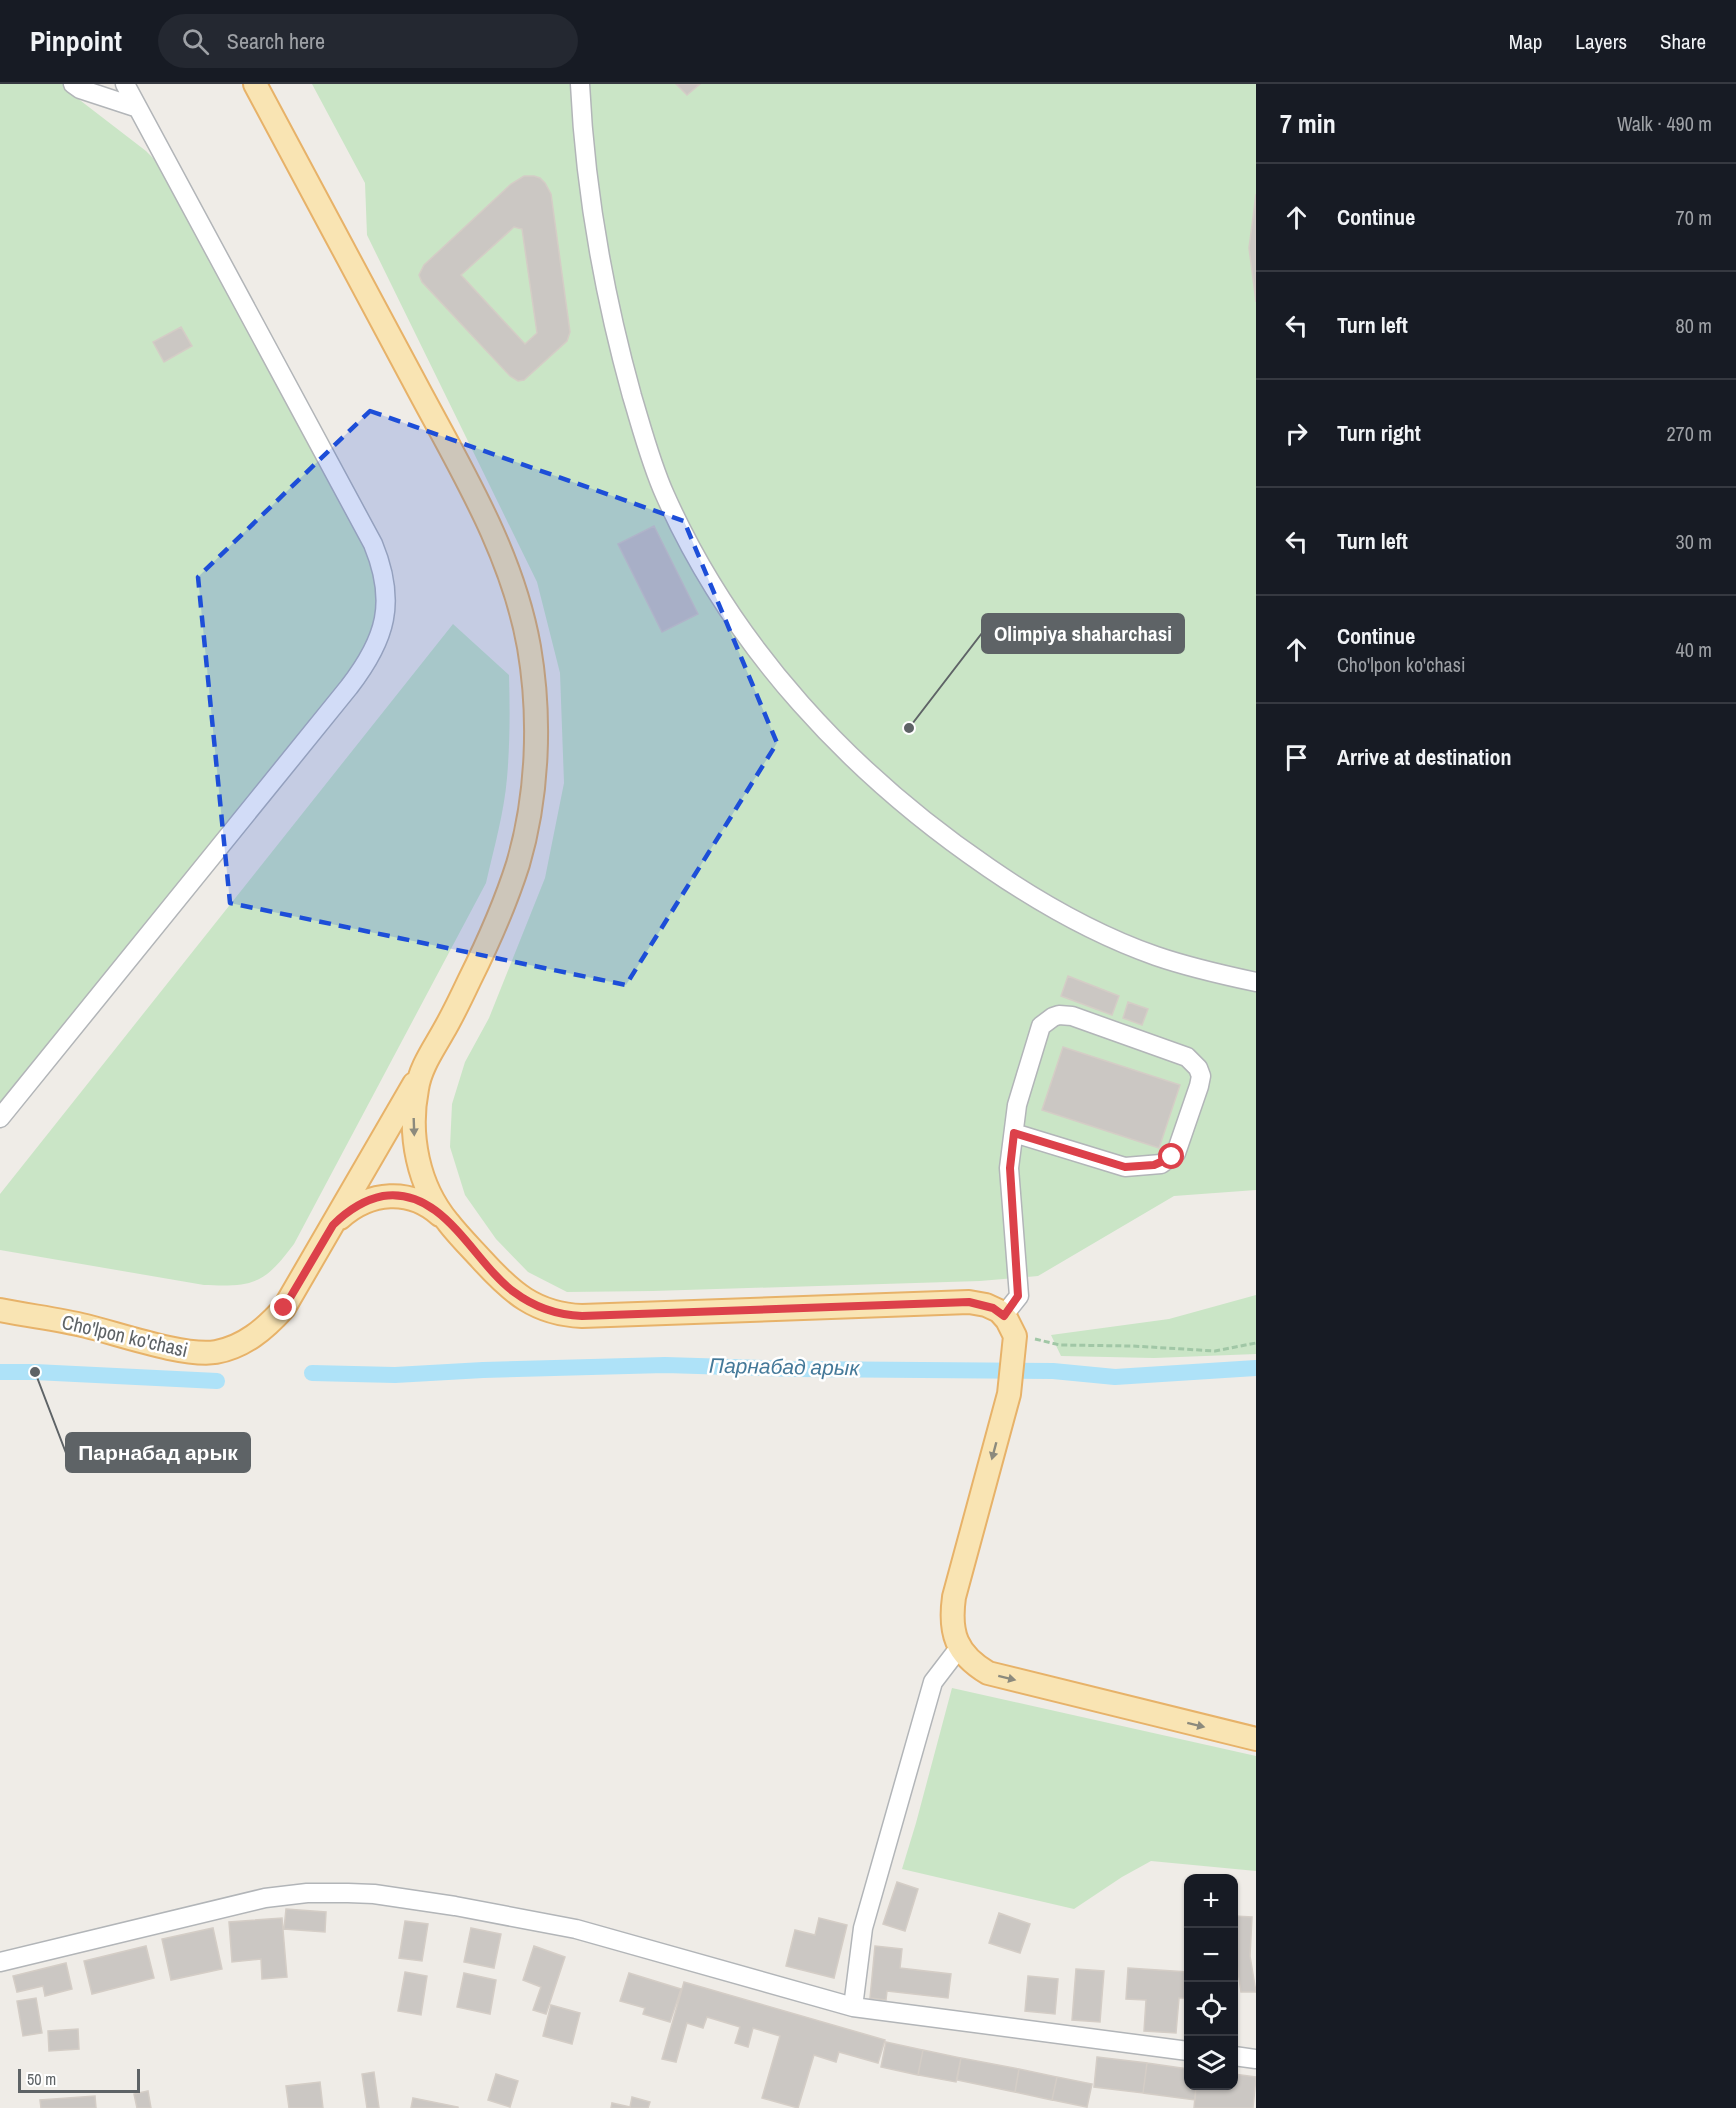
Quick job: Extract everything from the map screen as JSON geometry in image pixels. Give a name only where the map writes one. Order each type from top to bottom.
[{"type":"main road","name":"Cho'lpon ko'chasi","points":[[0,1310],[84,1325],[191,1352],[225,1350],[249,1340],[273,1320],[284,1308],[455,1012],[491,937],[518,862],[528,821],[532,781],[534,696],[530,651],[521,606],[491,525],[255,84]]},
{"type":"main road","points":[[422,1070],[414,1109],[416,1149],[420,1168],[428,1187],[448,1222]]},
{"type":"main road","points":[[333,1225],[358,1205],[373,1198],[405,1196],[420,1201],[435,1210],[448,1222],[513,1292],[531,1303],[561,1314],[582,1316],[969,1302],[993,1308],[1004,1316],[1014,1345],[1009,1394],[954,1597],[952,1623],[959,1648],[972,1662],[988,1673],[1256,1739]]},
{"type":"street","points":[[73,84],[80,89],[138,108]]},
{"type":"street","points":[[0,1118],[357,676],[379,636],[386,605],[384,574],[373,544],[125,84]]},
{"type":"street","points":[[580,84],[581,112],[603,279],[639,421],[664,493],[700,565],[737,625],[785,685],[841,748],[905,806],[965,852],[1027,894],[1092,929],[1155,955],[1256,982]]},
{"type":"street","points":[[1004,1316],[1018,1296],[1010,1168],[1017,1105],[1041,1026],[1059,1015],[1072,1016],[1187,1057],[1200,1072],[1199,1086],[1176,1153],[1161,1164],[1125,1167],[1014,1133]]},
{"type":"street","points":[[853,2007],[863,1928],[933,1682],[959,1648]]},
{"type":"street","points":[[0,1962],[265,1898],[307,1893],[365,1894],[455,1906],[576,1929],[853,2007],[1184,2050]]},
{"type":"street","points":[[1238,2057],[1256,2059]]},
{"type":"path","points":[[1014,1345],[1028,1337],[1060,1345],[1133,1346],[1215,1351],[1256,1343]]},
{"type":"highlighted area","points":[[370,411],[684,521],[777,743],[626,985],[230,903],[198,577]]},
{"type":"green space","points":[[0,84],[73,84],[68,91],[146,151],[159,164],[376,566],[379,615],[362,660],[0,1109]]},
{"type":"green space","points":[[312,84],[1256,84],[1256,1190],[1174,1196],[1038,1276],[980,1281],[567,1292],[528,1272],[496,1239],[465,1195],[450,1147],[452,1104],[465,1062],[489,1018],[545,878],[564,783],[560,673],[537,582],[367,235],[365,183]]},
{"type":"green space","points":[[453,624],[509,675],[510,714],[506,791],[486,883],[294,1244],[266,1275],[235,1285],[204,1285],[0,1250],[0,1194]]},
{"type":"green space","points":[[1256,1295],[1256,1354],[1154,1358],[1061,1356],[1051,1335],[1169,1319]]},
{"type":"green space","points":[[952,1688],[1256,1756],[1256,1871],[1151,1861],[1074,1909],[902,1869]]},
{"type":"building","points":[[676,84],[700,84],[687,95]]},
{"type":"building","points":[[524,176],[534,176],[545,183],[551,194],[570,332],[567,341],[524,380],[518,381],[510,376],[422,282],[419,275],[424,265],[511,184]],"holes":[[[514,227],[522,229],[537,333],[525,344],[461,275]]]},
{"type":"building","points":[[1256,194],[1256,302],[1249,248]]},
{"type":"building","points":[[181,327],[192,346],[164,362],[153,342]]},
{"type":"building","points":[[654,526],[698,614],[662,632],[618,544]]},
{"type":"building","points":[[1068,976],[1119,996],[1112,1015],[1061,996]]},
{"type":"building","points":[[1128,1002],[1148,1009],[1142,1025],[1123,1018]]},
{"type":"building","points":[[1063,1047],[1180,1085],[1159,1148],[1042,1110]]},
{"type":"building","points":[[897,1882],[918,1889],[905,1931],[883,1924]]},
{"type":"building","points":[[286,1909],[326,1912],[325,1932],[284,1929]]},
{"type":"building","points":[[999,1913],[1030,1924],[1020,1953],[989,1943]]},
{"type":"building","points":[[1238,1916],[1252,1917],[1250,1956],[1256,1992],[1241,1992],[1238,1971]]},
{"type":"building","points":[[282,1918],[287,1977],[262,1979],[261,1959],[232,1962],[229,1922]]},
{"type":"building","points":[[819,1918],[847,1925],[834,1978],[786,1966],[795,1930],[815,1935]]},
{"type":"building","points":[[405,1921],[428,1924],[422,1961],[399,1958]]},
{"type":"building","points":[[213,1928],[222,1969],[171,1980],[162,1939]]},
{"type":"building","points":[[471,1928],[501,1934],[494,1968],[464,1962]]},
{"type":"building","points":[[146,1946],[154,1978],[92,1994],[84,1961]]},
{"type":"building","points":[[534,1946],[565,1957],[546,2014],[533,2010],[541,1987],[523,1980]]},
{"type":"building","points":[[875,1946],[902,1949],[900,1968],[951,1974],[948,1998],[887,1991],[886,2000],[870,1998]]},
{"type":"building","points":[[66,1963],[72,1989],[45,1996],[43,1986],[17,1992],[13,1976]]},
{"type":"building","points":[[1128,1968],[1184,1972],[1184,1998],[1179,1998],[1176,2033],[1144,2031],[1146,2000],[1126,1999]]},
{"type":"building","points":[[1076,1969],[1104,1971],[1100,2022],[1072,2020]]},
{"type":"building","points":[[405,1972],[427,1976],[421,2015],[398,2011]]},
{"type":"building","points":[[464,1973],[496,1980],[490,2014],[457,2007]]},
{"type":"building","points":[[629,1973],[681,1989],[670,2022],[643,2014],[645,2008],[620,2001]]},
{"type":"building","points":[[1028,1976],[1058,1979],[1055,2014],[1025,2011]]},
{"type":"building","points":[[684,1982],[885,2040],[878,2063],[839,2052],[836,2062],[814,2055],[798,2108],[762,2098],[780,2036],[753,2028],[748,2047],[735,2043],[740,2027],[707,2017],[703,2028],[687,2023],[676,2062],[662,2059]]},
{"type":"building","points":[[36,1998],[42,2033],[23,2036],[17,2001]]},
{"type":"building","points":[[551,2005],[580,2013],[572,2044],[543,2036]]},
{"type":"building","points":[[78,2029],[79,2049],[49,2051],[48,2031]]},
{"type":"building","points":[[886,2042],[923,2050],[918,2075],[881,2067]]},
{"type":"building","points":[[923,2050],[961,2058],[956,2082],[918,2075]]},
{"type":"building","points":[[1097,2057],[1147,2063],[1143,2093],[1094,2087]]},
{"type":"building","points":[[961,2058],[1019,2069],[1015,2092],[957,2080]]},
{"type":"building","points":[[1147,2063],[1184,2068],[1184,2090],[1196,2090],[1195,2100],[1143,2093]]},
{"type":"building","points":[[1019,2069],[1057,2077],[1052,2100],[1015,2092]]},
{"type":"building","points":[[374,2072],[379,2108],[367,2108],[362,2074]]},
{"type":"building","points":[[496,2074],[518,2081],[510,2107],[488,2100]]},
{"type":"building","points":[[1238,2075],[1256,2077],[1253,2108],[1194,2108],[1196,2090],[1238,2090]]},
{"type":"building","points":[[1057,2077],[1092,2084],[1087,2107],[1052,2100]]},
{"type":"building","points":[[320,2082],[323,2108],[289,2108],[286,2086]]},
{"type":"building","points":[[148,2091],[151,2108],[137,2108],[134,2094]]},
{"type":"building","points":[[95,2096],[96,2108],[41,2108],[40,2100]]},
{"type":"building","points":[[632,2097],[650,2102],[648,2108],[611,2108],[612,2103],[630,2107]]},
{"type":"building","points":[[413,2098],[458,2107],[458,2108],[411,2108]]},
{"type":"waterway","name":"Парнабад арык","points":[[312,1373],[395,1375],[665,1365],[793,1369],[1053,1371],[1115,1377],[1256,1368]]},
{"type":"waterway","name":"Парнабад арык","points":[[0,1372],[217,1381]]},
{"type":"place","name":"Olimpiya shaharchasi","points":[[909,728]]},
{"type":"place","name":"Парнабад арык","points":[[35,1372]]},
{"type":"route","points":[[284,1308],[338,1219],[351,1209],[373,1198],[398,1195],[413,1198],[435,1210],[513,1292],[531,1303],[561,1314],[582,1316],[969,1302],[986,1305],[1004,1316],[1018,1296],[1010,1168],[1014,1133],[1125,1167],[1161,1164],[1172,1157]]}]
